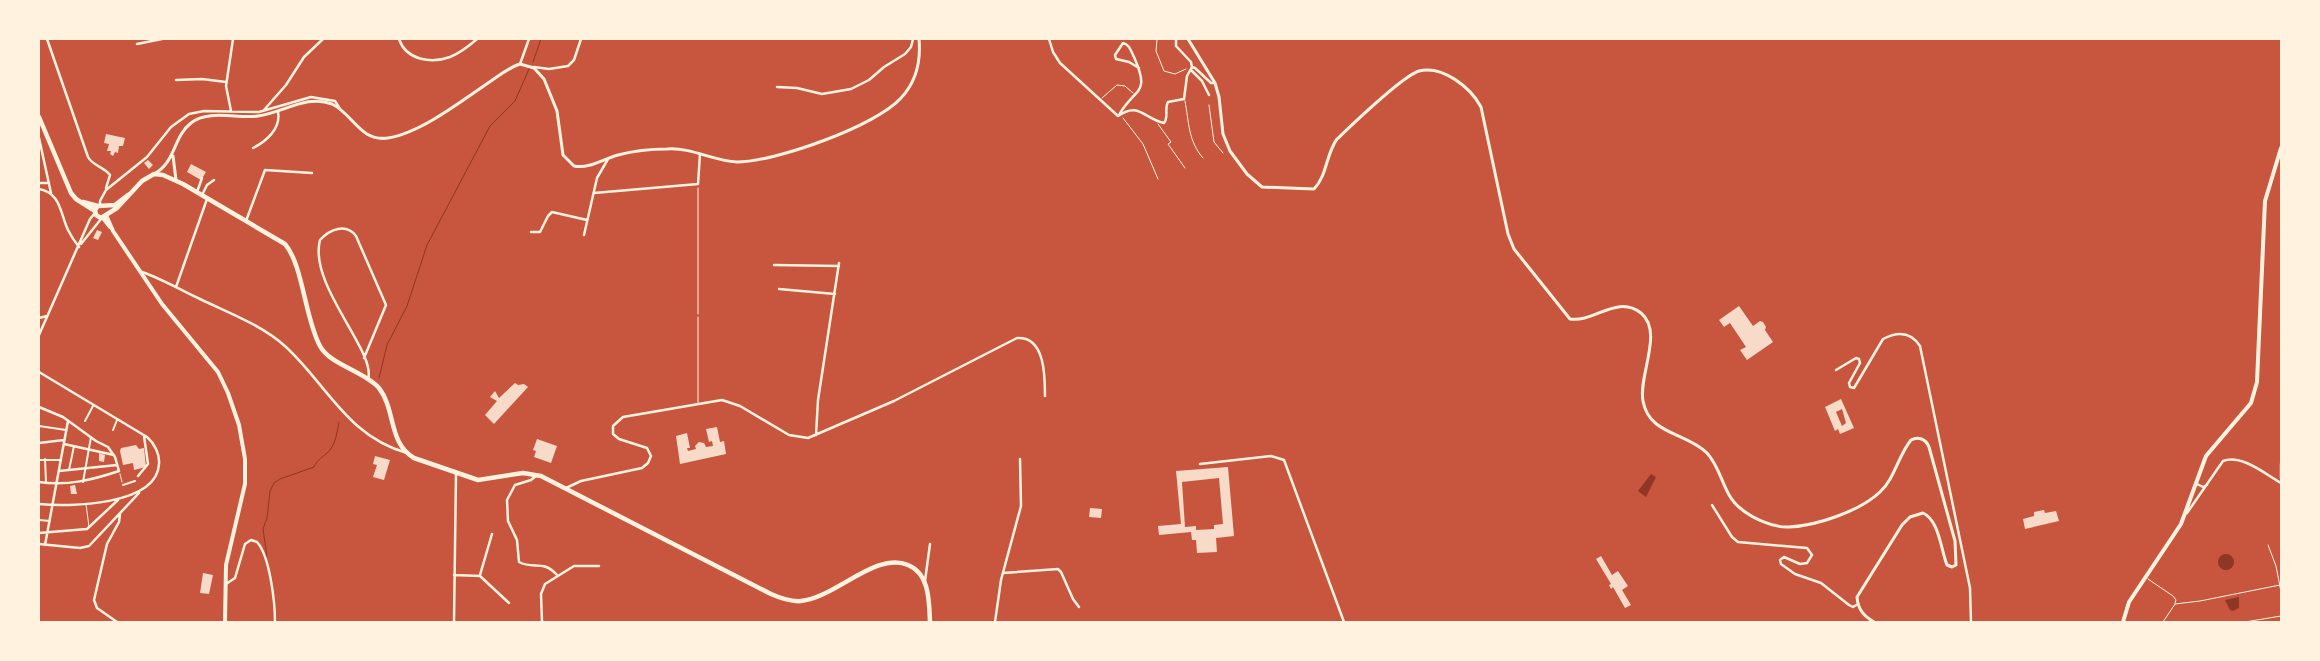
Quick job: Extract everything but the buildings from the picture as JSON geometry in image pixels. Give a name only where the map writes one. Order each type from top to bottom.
[{"type":"main road","points":[[39,119],[62,175],[73,196],[95,212],[104,216],[164,307],[218,372],[228,393],[240,429],[245,459],[246,484],[226,561],[225,622]]},
{"type":"main road","points":[[2123,622],[2129,602],[2181,524],[2206,456],[2251,403],[2257,382],[2265,201],[2281,148]]},
{"type":"main road","points":[[104,216],[117,208],[139,183],[154,174],[164,175],[279,239],[290,251],[309,319],[320,347],[378,387],[384,396],[396,437],[407,454],[425,463],[482,481],[520,473],[537,475],[771,594],[789,601],[803,601],[820,596],[880,565],[889,562],[900,562],[913,567],[919,572],[925,582],[930,622]]},
{"type":"main road","points":[[95,212],[100,206],[114,205],[128,195]]},
{"type":"main road","points":[[73,196],[106,208],[104,216]]},
{"type":"street","points":[[47,39],[88,157],[95,165],[108,172],[111,177],[99,203],[100,206]]},
{"type":"street","points":[[137,44],[162,39]]},
{"type":"street","points":[[231,112],[226,82],[233,39]]},
{"type":"street","points":[[263,111],[289,81],[303,59],[323,39]]},
{"type":"street","points":[[399,39],[402,46],[412,56],[427,60],[454,55],[477,39]]},
{"type":"street","points":[[106,191],[148,157],[171,127],[182,118],[204,110],[231,112],[263,111],[315,97],[335,101],[340,109],[364,133],[377,138],[390,138],[434,118],[520,64],[529,39]]},
{"type":"street","points":[[520,64],[549,69],[568,66],[574,60],[581,39]]},
{"type":"street","points":[[777,87],[795,87],[822,94],[851,89],[870,79],[905,54],[911,47],[913,39]]},
{"type":"street","points":[[532,66],[542,76],[554,102],[562,152],[566,161],[574,166],[581,167],[623,154],[668,148],[735,162],[760,159],[823,141],[879,116],[901,98],[913,81],[920,62],[919,39]]},
{"type":"street","points":[[1049,39],[1053,52],[1060,63],[1119,116]]},
{"type":"street","points":[[1119,116],[1130,109],[1164,123],[1167,118],[1166,107],[1168,102],[1182,101],[1185,97],[1187,76],[1191,68],[1191,62],[1176,46],[1176,39]]},
{"type":"street","points":[[1188,39],[1215,83],[1219,97],[1223,134],[1230,151],[1254,182],[1262,187],[1314,189],[1321,180],[1331,149],[1337,139],[1404,79],[1420,71],[1430,70],[1448,76],[1466,86],[1476,97],[1481,107],[1508,234],[1514,249],[1570,319],[1580,321],[1605,309],[1619,307],[1630,307],[1642,314],[1652,331],[1642,399],[1647,412],[1655,424],[1666,431],[1693,442],[1707,453],[1719,470],[1730,495],[1740,508],[1766,522],[1788,527],[1812,524],[1832,517],[1861,506],[1881,492],[1890,480],[1908,443],[1914,439],[1922,439],[1929,447],[1955,542],[1956,562],[1952,567],[1947,565],[1934,523],[1929,516],[1923,513],[1914,515],[1902,525],[1858,595],[1858,604],[1862,613],[1874,622]]},
{"type":"street","points":[[1119,116],[1135,96],[1142,82],[1138,68],[1128,46],[1123,43],[1115,55],[1116,59],[1129,62],[1138,68]]},
{"type":"street","points":[[1191,68],[1196,68],[1211,83],[1215,83]]},
{"type":"street","points":[[1191,68],[1202,81],[1209,94]]},
{"type":"street","points":[[176,80],[202,79],[226,82]]},
{"type":"street","points":[[154,174],[164,168],[173,155],[182,134],[195,120],[213,116],[257,116],[278,112],[310,101],[328,103],[340,109]]},
{"type":"street","points":[[253,148],[266,140],[270,135],[278,122],[278,112]]},
{"type":"street","points":[[39,138],[51,194]]},
{"type":"street","points":[[594,193],[698,184],[700,154]]},
{"type":"street","points":[[173,155],[176,180]]},
{"type":"street","points":[[584,235],[599,173],[609,158]]},
{"type":"street","points":[[246,221],[265,170],[312,173]]},
{"type":"street","points":[[200,194],[202,178]]},
{"type":"street","points":[[200,194],[214,180]]},
{"type":"street","points":[[39,183],[49,183]]},
{"type":"street","points":[[39,189],[51,194],[60,205],[68,231],[79,247]]},
{"type":"street","points":[[176,287],[208,198]]},
{"type":"street","points":[[39,335],[90,219],[95,212]]},
{"type":"street","points":[[531,232],[540,232],[548,216],[553,212],[587,220]]},
{"type":"street","points":[[79,247],[104,216]]},
{"type":"street","points":[[364,358],[386,305],[356,236],[349,229],[340,228],[320,240],[318,246],[322,276],[364,358],[368,370],[368,379]]},
{"type":"street","points":[[774,265],[839,265],[818,400],[816,435]]},
{"type":"street","points":[[140,271],[248,322],[273,337],[289,350],[362,432],[381,443],[407,454]]},
{"type":"street","points":[[779,289],[835,294]]},
{"type":"street","points":[[39,318],[47,316]]},
{"type":"street","points":[[1836,370],[1854,359],[1859,359],[1860,363],[1849,383],[1850,387],[1854,388],[1884,339],[1891,335],[1908,335],[1915,339],[1920,346],[1970,588],[1971,622]]},
{"type":"street","points":[[565,488],[583,481],[642,468],[648,463],[651,456],[647,448],[619,439],[613,434],[613,426],[621,418],[698,404],[726,401],[789,435],[804,438],[816,435],[894,401],[1017,338],[1029,339],[1038,348],[1044,377],[1045,396]]},
{"type":"street","points":[[39,372],[144,435],[155,446],[159,464],[154,477],[89,546],[80,548],[39,544]]},
{"type":"street","points":[[85,421],[93,406]]},
{"type":"street","points":[[39,408],[68,420],[91,437],[108,446],[114,455],[119,471],[83,482],[56,485],[39,482]]},
{"type":"street","points":[[46,545],[68,420]]},
{"type":"street","points":[[113,430],[117,420]]},
{"type":"street","points":[[39,426],[66,430]]},
{"type":"street","points":[[138,476],[148,464],[144,435]]},
{"type":"street","points":[[83,482],[91,437]]},
{"type":"street","points":[[39,443],[64,442],[114,455]]},
{"type":"street","points":[[69,470],[74,446]]},
{"type":"street","points":[[1200,464],[1271,456],[1284,460],[1344,622]]},
{"type":"street","points":[[2184,517],[2223,461],[2231,458],[2241,460],[2281,483]]},
{"type":"street","points":[[995,622],[1003,573],[1021,506],[1020,459]]},
{"type":"street","points":[[39,460],[61,460]]},
{"type":"street","points":[[45,460],[46,483]]},
{"type":"street","points":[[2281,464],[2281,478]]},
{"type":"street","points":[[59,471],[117,465]]},
{"type":"street","points":[[454,622],[456,474]]},
{"type":"street","points":[[537,475],[533,480],[520,482],[512,488],[507,500],[508,521],[518,540],[519,562],[525,565],[545,566],[557,575]]},
{"type":"street","points":[[2198,477],[2197,484],[2202,487],[2208,484]]},
{"type":"street","points":[[123,485],[135,481]]},
{"type":"street","points":[[39,504],[86,503],[120,499],[140,491]]},
{"type":"street","points":[[39,533],[89,528],[120,499]]},
{"type":"street","points":[[1712,505],[1732,537],[1738,542],[1807,548],[1812,555],[1807,563],[1800,564],[1784,557],[1780,560],[1781,564],[1795,574],[1820,583],[1849,605],[1853,607],[1858,604]]},
{"type":"street","points":[[117,622],[97,608],[94,600],[107,544],[119,521],[120,514]]},
{"type":"street","points":[[39,520],[50,521]]},
{"type":"street","points":[[480,576],[492,534]]},
{"type":"street","points":[[225,584],[235,578],[245,544],[251,540],[258,542],[262,549],[270,585],[275,622]]},
{"type":"street","points":[[925,582],[930,544]]},
{"type":"street","points":[[1956,562],[1964,562]]},
{"type":"street","points":[[542,622],[542,589],[545,584],[557,575],[577,565],[599,566]]},
{"type":"street","points":[[1003,573],[1058,569],[1079,607]]},
{"type":"street","points":[[454,575],[480,576],[509,603]]},
{"type":"lane","points":[[698,317],[698,404]]},
{"type":"lane","points":[[86,503],[89,528]]},
{"type":"path","points":[[1157,39],[1156,51],[1164,71],[1175,74],[1191,68]]},
{"type":"path","points":[[1102,98],[1117,85],[1126,86],[1135,96]]},
{"type":"path","points":[[1185,97],[1188,128],[1195,150],[1203,158]]},
{"type":"path","points":[[1209,105],[1214,142],[1223,154]]},
{"type":"path","points":[[1119,116],[1130,125],[1129,127],[1143,144],[1158,178]]},
{"type":"path","points":[[1154,119],[1171,142],[1168,144],[1185,168]]},
{"type":"path","points":[[698,184],[698,317]]},
{"type":"path","points":[[2268,545],[2281,592]]},
{"type":"path","points":[[2144,577],[2176,600],[2163,622]]},
{"type":"path","points":[[2175,604],[2280,586]]},
{"type":"path","points":[[2245,622],[2281,616]]},
{"type":"shaded area","points":[[1651,474],[1656,477],[1646,497],[1638,491]]},
{"type":"shaded area","points":[[2226,554],[2232,556],[2234,562],[2232,568],[2226,570],[2220,568],[2218,562],[2220,556]]},
{"type":"shaded area","points":[[2239,597],[2239,608],[2233,611],[2230,610],[2225,600]]},
{"type":"waterway","points":[[533,62],[541,39]]},
{"type":"waterway","points":[[379,378],[387,345],[407,306],[427,245],[490,126],[515,101],[529,69]]},
{"type":"waterway","points":[[267,557],[263,529],[267,518],[270,491],[274,483],[314,467],[332,447],[339,422]]}]
